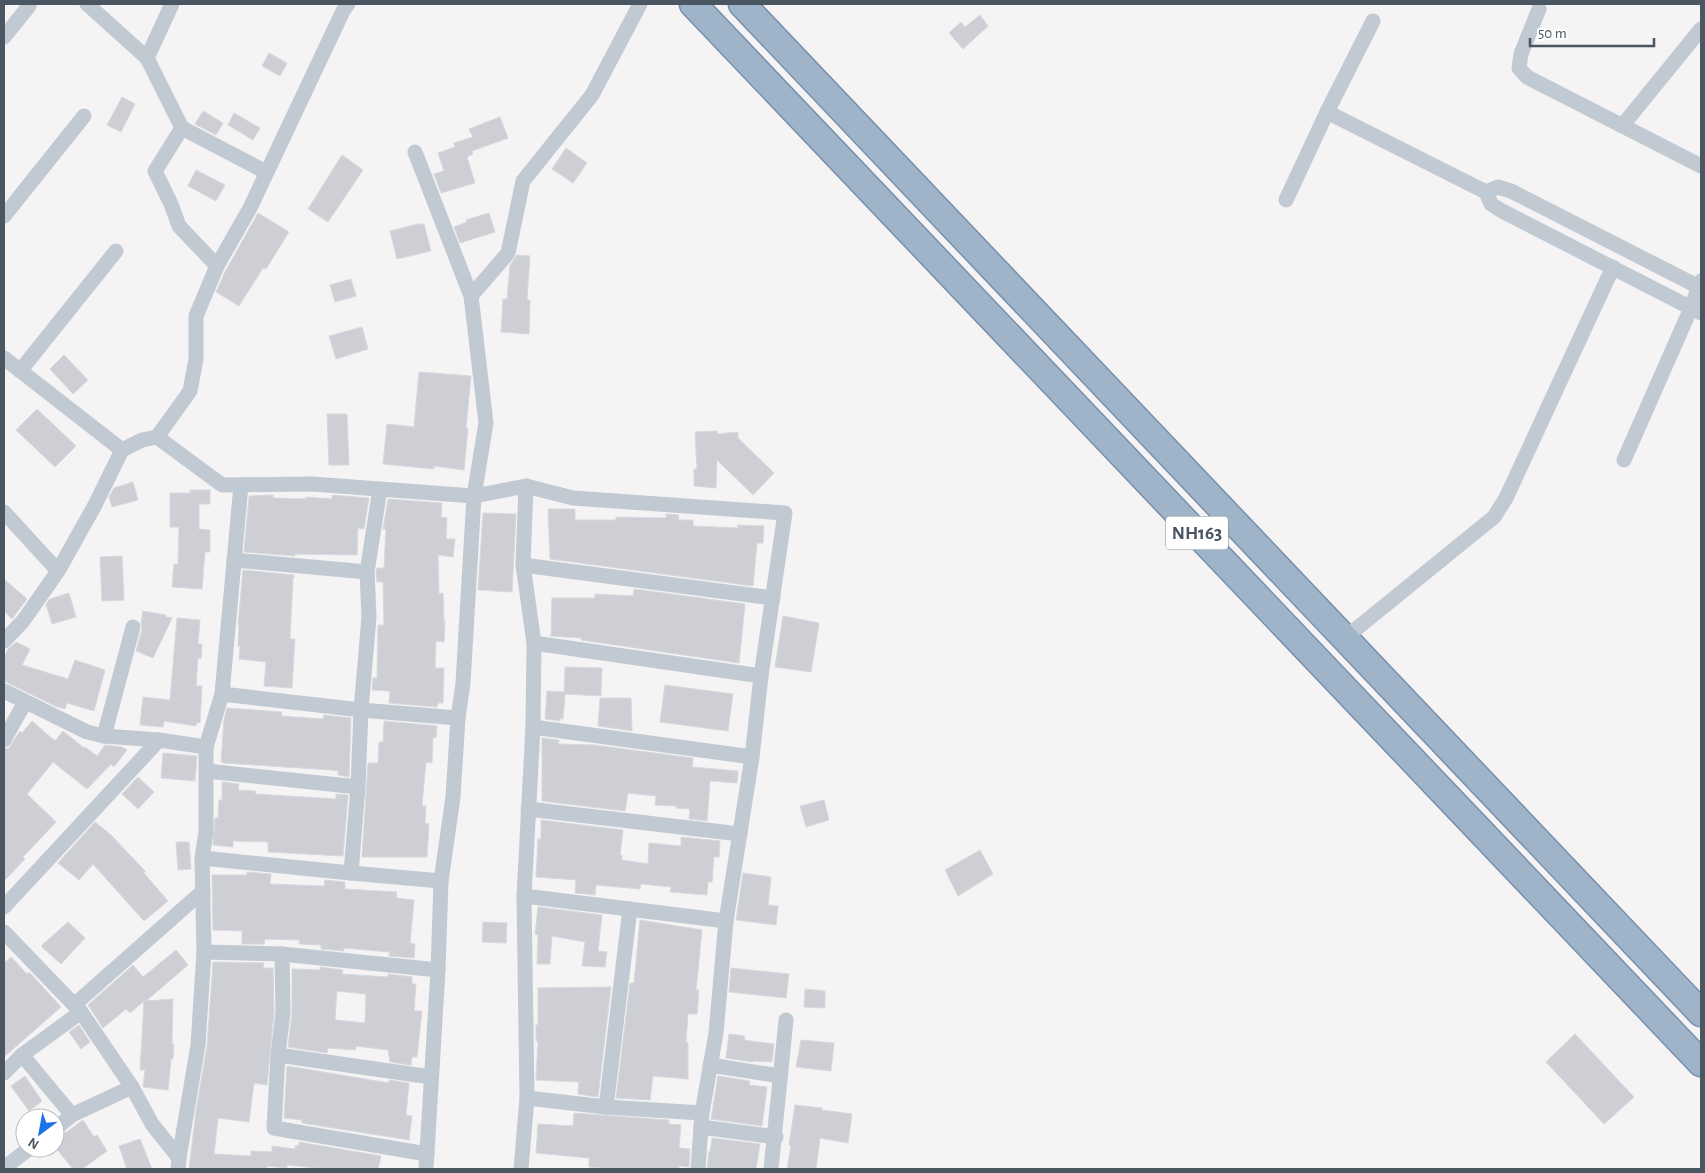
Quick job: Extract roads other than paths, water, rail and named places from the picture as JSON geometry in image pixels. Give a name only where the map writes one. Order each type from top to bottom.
[{"type":"highway","name":"NH163","points":[[693,4],[1701,1063]]},
{"type":"highway","name":"NH163","points":[[742,4],[1701,1013]]},
{"type":"street","points":[[87,4],[147,58],[182,128],[266,172]]},
{"type":"street","points":[[147,58],[172,4]]},
{"type":"street","points":[[4,642],[22,621],[58,571],[122,450],[142,440],[157,437],[190,391],[196,358],[196,316],[217,266],[250,208],[343,10],[348,4]]},
{"type":"street","points":[[471,296],[508,253],[523,180],[592,95],[640,4]]},
{"type":"street","points":[[4,36],[29,6]]},
{"type":"street","points":[[1539,9],[1521,54],[1519,68],[1527,77],[1701,166]]},
{"type":"street","points":[[1286,200],[1373,20]]},
{"type":"street","points":[[1622,126],[1701,29]]},
{"type":"street","points":[[1327,112],[1486,192],[1491,204],[1502,211],[1696,311]]},
{"type":"street","points":[[4,216],[84,116]]},
{"type":"street","points":[[182,128],[155,171],[179,226],[217,266]]},
{"type":"street","points":[[415,152],[471,296],[486,423],[474,496],[463,683],[458,718],[453,797],[440,881],[438,970],[426,1169]]},
{"type":"street","points":[[1486,192],[1498,187],[1511,191],[1701,285],[1696,311],[1624,460]]},
{"type":"street","points":[[20,371],[116,251]]},
{"type":"street","points":[[1345,638],[1494,516],[1506,498],[1613,267]]},
{"type":"street","points":[[4,358],[122,450]]},
{"type":"street","points":[[157,437],[222,485],[312,484],[474,496],[526,486],[573,498],[785,513],[761,676],[752,758],[726,921],[716,1033],[701,1120],[698,1169]]},
{"type":"street","points":[[178,1164],[198,1046],[204,952],[202,858],[206,832],[206,747],[222,694],[241,485]]},
{"type":"street","points":[[521,1169],[527,1098],[524,896],[533,727],[534,643],[523,565],[526,486]]},
{"type":"street","points":[[351,873],[369,617],[367,572],[380,489]]},
{"type":"street","points":[[4,512],[58,571]]},
{"type":"street","points":[[234,560],[367,572]]},
{"type":"street","points":[[523,565],[773,598]]},
{"type":"street","points":[[104,736],[133,627]]},
{"type":"street","points":[[534,643],[761,676]]},
{"type":"street","points":[[4,691],[87,732],[104,736],[159,740],[206,747]]},
{"type":"street","points":[[222,694],[361,710],[458,718]]},
{"type":"street","points":[[4,740],[25,702]]},
{"type":"street","points":[[533,727],[752,758]]},
{"type":"street","points":[[4,907],[159,740]]},
{"type":"street","points":[[207,771],[358,786]]},
{"type":"street","points":[[528,809],[740,834]]},
{"type":"street","points":[[202,858],[440,881]]},
{"type":"street","points":[[4,1072],[77,1009],[203,891]]},
{"type":"street","points":[[524,896],[726,921]]},
{"type":"street","points":[[606,1107],[630,908]]},
{"type":"street","points":[[4,932],[77,1009],[132,1087],[152,1124],[178,1164]]},
{"type":"street","points":[[204,952],[282,954],[438,970]]},
{"type":"street","points":[[282,954],[283,1012],[278,1055],[274,1128],[427,1154]]},
{"type":"street","points":[[771,1169],[776,1137],[786,1020]]},
{"type":"street","points":[[22,1055],[72,1116]]},
{"type":"street","points":[[278,1055],[431,1077]]},
{"type":"street","points":[[710,1065],[780,1076]]},
{"type":"street","points":[[65,1121],[132,1087]]},
{"type":"street","points":[[527,1098],[701,1120],[776,1137]]},
{"type":"street","points":[[4,1168],[17,1158]]}]
